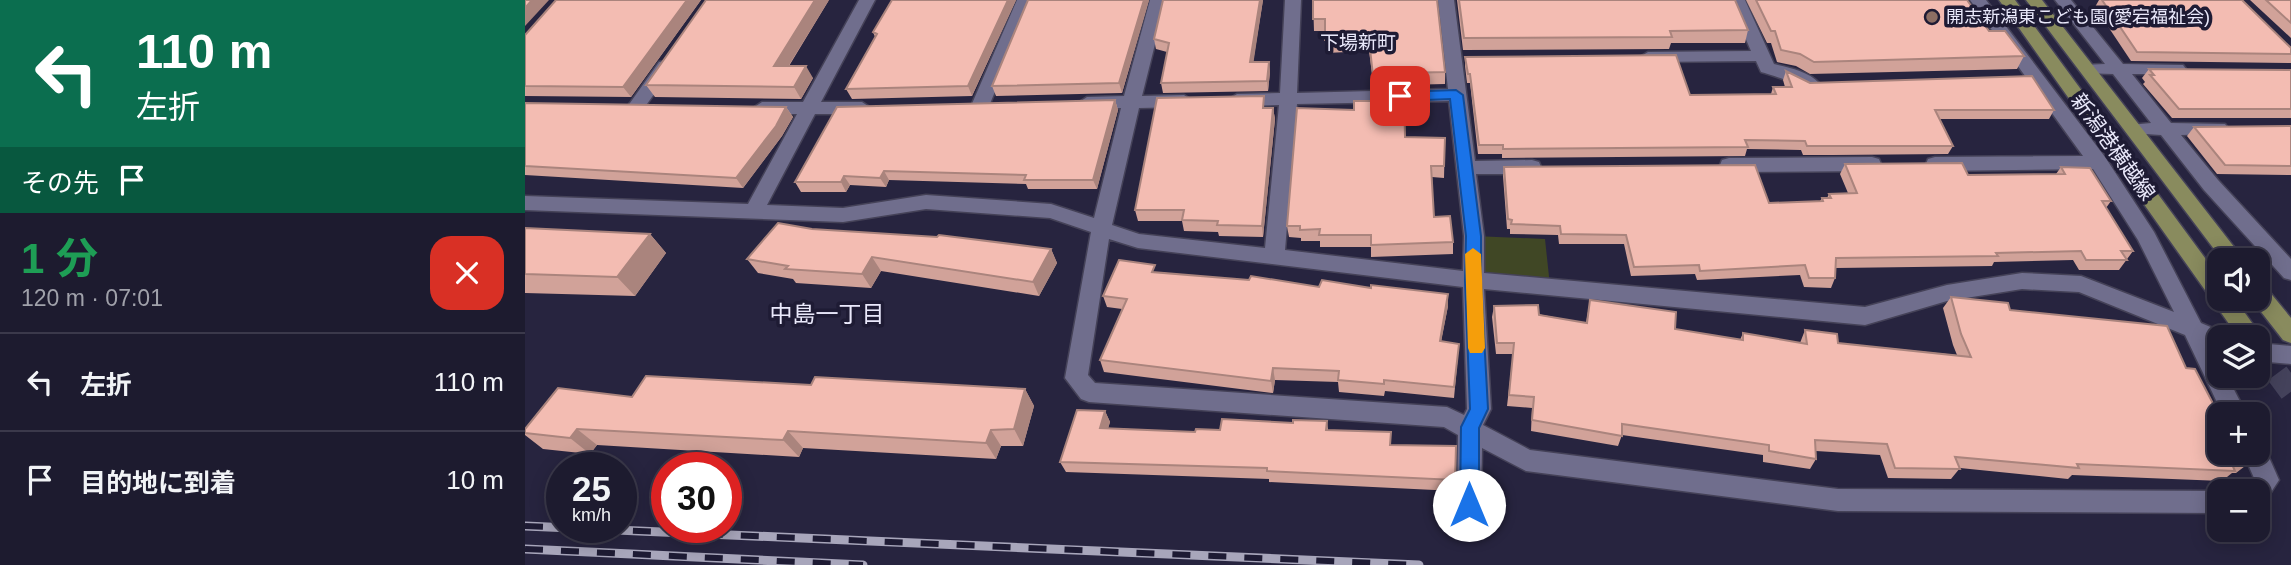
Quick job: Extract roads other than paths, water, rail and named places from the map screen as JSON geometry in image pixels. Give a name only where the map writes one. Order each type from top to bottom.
[{"type":"main road","name":"新潟港横越線","points":[[2007,0],[2207,276]]},
{"type":"main road","name":"新潟港横越線","points":[[2034,0],[2225,248]]},
{"type":"main road","points":[[2270,307],[2291,334]]},
{"type":"street","points":[[753,213],[867,0]]},
{"type":"street","points":[[981,106],[1025,0]]},
{"type":"street","points":[[1158,0],[1103,229],[1076,378],[1089,392],[1447,417],[1470,427],[1525,460],[1838,500],[2207,502]]},
{"type":"street","points":[[1274,257],[1288,100],[1293,0]]},
{"type":"street","points":[[1446,0],[1461,58],[1456,95],[1473,236],[1479,409],[1470,427],[1469,505]]},
{"type":"street","points":[[1737,0],[1767,68],[1789,73],[1806,83],[1833,82]]},
{"type":"street","points":[[1978,0],[2098,162],[2147,237],[2228,402]]},
{"type":"street","points":[[2063,0],[2165,130],[2291,272]]},
{"type":"street","points":[[663,107],[629,107],[674,54]]},
{"type":"street","points":[[1636,57],[1761,56]]},
{"type":"street","points":[[2088,69],[2198,70]]},
{"type":"street","points":[[2009,77],[2036,76]]},
{"type":"street","points":[[1223,101],[1456,95]]},
{"type":"street","points":[[1063,104],[1197,101]]},
{"type":"street","points":[[743,108],[876,107]]},
{"type":"street","points":[[2136,129],[2241,128]]},
{"type":"street","points":[[1919,164],[2098,162]]},
{"type":"street","points":[[1713,166],[1892,164]]},
{"type":"street","points":[[1465,168],[1548,167]]},
{"type":"street","points":[[525,203],[843,215],[926,202],[1051,211],[1138,241],[1473,281],[1865,316],[1947,293],[2022,281],[2081,284],[2207,335]]},
{"type":"street","points":[[2270,348],[2291,355]]},
{"type":"tunnel","points":[[2270,364],[2291,392]]},
{"type":"railway","points":[[525,526],[1419,565]]},
{"type":"railway","points":[[525,549],[863,565]]},
{"type":"place","name":"開志新潟東こども園(愛宕福祉会)","points":[[1932,17]]},
{"type":"district","name":"下場新町","points":[[1358,42]]},
{"type":"district","name":"中島一丁目","points":[[827,314]]}]
